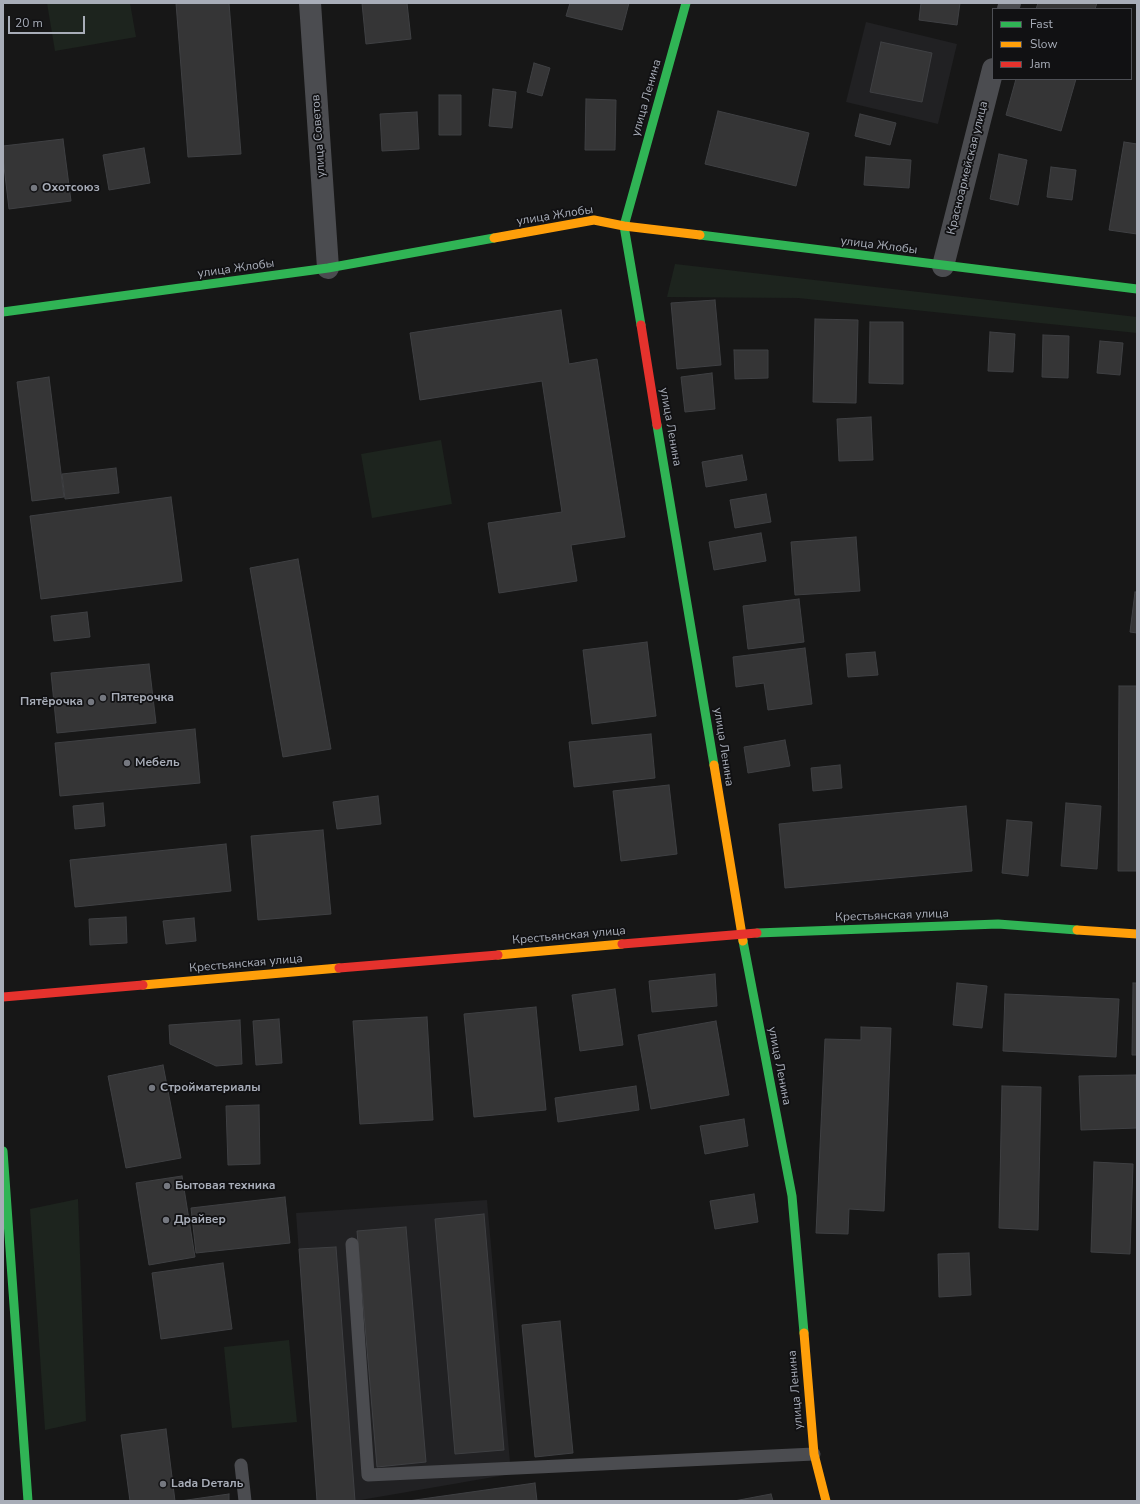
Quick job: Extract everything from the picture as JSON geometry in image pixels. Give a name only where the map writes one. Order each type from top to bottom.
[{"type":"street","name":"улица Советов","points":[[310,3],[328,268]]},
{"type":"street","name":"улица Ленина","points":[[686,3],[624,226],[742,934],[792,1196],[814,1454],[826,1501]]},
{"type":"street","name":"Красноармейская улица","points":[[943,266],[992,73]]},
{"type":"street","name":"улица Жлобы","points":[[3,312],[328,268],[594,220],[624,226],[1137,289]]},
{"type":"street","name":"Крестьянская улица","points":[[3,997],[742,934],[998,924],[1137,934]]},
{"type":"street","points":[[3,1151],[28,1501]]},
{"type":"lane","points":[[352,1244],[368,1475],[814,1454]]},
{"type":"lane","points":[[241,1465],[245,1501]]},
{"type":"shaded area","points":[[47,3],[130,3],[136,37],[55,51]]},
{"type":"shaded area","points":[[866,22],[957,44],[938,124],[846,102]]},
{"type":"shaded area","points":[[675,264],[1137,317],[1137,333],[798,298],[667,297]]},
{"type":"shaded area","points":[[441,440],[452,504],[372,518],[361,454]]},
{"type":"shaded area","points":[[78,1199],[86,1421],[45,1430],[30,1209]]},
{"type":"shaded area","points":[[487,1200],[511,1474],[355,1501],[317,1501],[296,1213]]},
{"type":"shaded area","points":[[289,1340],[297,1422],[232,1428],[224,1347]]},
{"type":"building","points":[[176,3],[229,3],[241,154],[188,157]]},
{"type":"building","points":[[362,3],[407,3],[411,39],[366,44]]},
{"type":"building","points":[[570,3],[629,3],[622,30],[566,16]]},
{"type":"building","points":[[921,3],[960,3],[957,25],[919,20]]},
{"type":"building","points":[[1038,3],[1097,3],[1095,8],[1036,8]]},
{"type":"building","points":[[881,42],[932,53],[922,102],[870,92]]},
{"type":"building","points":[[534,63],[550,68],[542,96],[527,92]]},
{"type":"building","points":[[1016,80],[1076,80],[1061,131],[1006,115]]},
{"type":"building","points":[[493,89],[516,92],[512,128],[489,126]]},
{"type":"building","points":[[439,95],[461,95],[461,135],[439,135]]},
{"type":"building","points":[[586,99],[616,100],[615,150],[585,150]]},
{"type":"building","points":[[718,111],[809,133],[796,186],[705,164]]},
{"type":"building","points":[[417,112],[419,149],[382,151],[380,114]]},
{"type":"building","points":[[860,114],[896,123],[890,145],[855,136]]},
{"type":"building","points":[[63,139],[71,201],[9,209],[3,146]]},
{"type":"building","points":[[1124,142],[1137,144],[1137,234],[1109,230]]},
{"type":"building","points":[[144,148],[150,183],[109,190],[103,155]]},
{"type":"building","points":[[999,154],[1027,160],[1018,205],[990,199]]},
{"type":"building","points":[[866,157],[911,160],[909,188],[864,185]]},
{"type":"building","points":[[1051,167],[1076,170],[1072,200],[1047,197]]},
{"type":"building","points":[[715,300],[721,365],[677,369],[671,303]]},
{"type":"building","points":[[561,310],[569,364],[597,359],[625,537],[571,545],[577,581],[499,593],[488,523],[562,512],[542,381],[420,400],[410,333]]},
{"type":"building","points":[[815,319],[858,320],[856,403],[813,402]]},
{"type":"building","points":[[870,322],[903,322],[903,384],[869,383]]},
{"type":"building","points":[[990,332],[1015,334],[1013,372],[988,371]]},
{"type":"building","points":[[1043,335],[1069,336],[1068,378],[1042,377]]},
{"type":"building","points":[[1100,341],[1123,343],[1120,375],[1097,373]]},
{"type":"building","points":[[734,350],[768,350],[768,378],[735,379]]},
{"type":"building","points":[[712,373],[715,409],[685,412],[681,377]]},
{"type":"building","points":[[49,377],[64,497],[32,501],[17,382]]},
{"type":"building","points":[[871,417],[873,460],[839,461],[837,419]]},
{"type":"building","points":[[742,455],[747,480],[706,487],[702,462]]},
{"type":"building","points":[[116,468],[119,493],[65,499],[62,474]]},
{"type":"building","points":[[766,494],[771,522],[735,528],[730,500]]},
{"type":"building","points":[[171,497],[182,581],[41,599],[30,516]]},
{"type":"building","points":[[761,533],[766,561],[714,570],[709,542]]},
{"type":"building","points":[[856,537],[860,591],[795,595],[791,542]]},
{"type":"building","points":[[298,559],[331,749],[283,757],[250,568]]},
{"type":"building","points":[[1135,592],[1137,592],[1137,633],[1130,632]]},
{"type":"building","points":[[799,599],[804,642],[748,649],[743,606]]},
{"type":"building","points":[[87,612],[90,637],[54,641],[51,616]]},
{"type":"building","points":[[647,642],[656,716],[592,724],[583,650]]},
{"type":"building","points":[[805,648],[812,704],[768,710],[764,683],[736,687],[733,657]]},
{"type":"building","points":[[875,652],[878,675],[848,677],[846,654]]},
{"type":"building","name":"Пятерочка","points":[[149,664],[156,723],[57,733],[51,673]]},
{"type":"building","points":[[1119,686],[1137,686],[1137,871],[1118,871]]},
{"type":"building","name":"Мебель","points":[[195,729],[200,783],[60,796],[55,743]]},
{"type":"building","points":[[651,734],[655,778],[574,787],[569,742]]},
{"type":"building","points":[[785,740],[790,766],[748,773],[744,747]]},
{"type":"building","points":[[840,765],[842,788],[813,791],[811,768]]},
{"type":"building","points":[[669,785],[677,854],[621,861],[613,791]]},
{"type":"building","points":[[378,796],[381,824],[337,829],[333,802]]},
{"type":"building","points":[[103,803],[105,826],[75,829],[73,806]]},
{"type":"building","points":[[1066,803],[1101,806],[1097,869],[1061,866]]},
{"type":"building","points":[[966,806],[972,871],[785,888],[779,824]]},
{"type":"building","points":[[1007,820],[1032,822],[1028,876],[1002,873]]},
{"type":"building","points":[[323,830],[331,914],[258,920],[251,836]]},
{"type":"building","points":[[226,844],[231,891],[75,907],[70,860]]},
{"type":"building","points":[[126,917],[127,943],[90,945],[89,919]]},
{"type":"building","points":[[194,918],[196,941],[166,944],[163,921]]},
{"type":"building","points":[[715,974],[717,1006],[652,1012],[649,981]]},
{"type":"building","points":[[957,983],[987,986],[982,1028],[953,1025]]},
{"type":"building","points":[[1133,983],[1137,983],[1137,1055],[1132,1055]]},
{"type":"building","points":[[615,989],[623,1045],[580,1051],[572,995]]},
{"type":"building","points":[[1005,994],[1119,999],[1116,1057],[1003,1051]]},
{"type":"building","points":[[536,1007],[546,1110],[474,1117],[464,1014]]},
{"type":"building","points":[[427,1017],[433,1120],[360,1124],[353,1021]]},
{"type":"building","points":[[279,1019],[282,1063],[256,1065],[253,1021]]},
{"type":"building","points":[[240,1020],[242,1064],[216,1066],[170,1044],[169,1025]]},
{"type":"building","points":[[716,1021],[729,1095],[651,1109],[638,1035]]},
{"type":"building","points":[[861,1027],[891,1028],[884,1211],[849,1209],[848,1234],[816,1233],[825,1039],[861,1040]]},
{"type":"building","points":[[163,1065],[181,1158],[126,1168],[108,1076]]},
{"type":"building","points":[[1136,1075],[1137,1128],[1081,1130],[1079,1076]]},
{"type":"building","points":[[636,1086],[639,1110],[558,1122],[555,1098]]},
{"type":"building","points":[[1002,1086],[1041,1087],[1038,1230],[999,1228]]},
{"type":"building","points":[[259,1105],[260,1164],[228,1165],[226,1106]]},
{"type":"building","points":[[744,1119],[748,1146],[705,1154],[700,1126]]},
{"type":"building","points":[[1094,1162],[1133,1164],[1130,1254],[1091,1252]]},
{"type":"building","name":"Драйвер","points":[[182,1176],[195,1257],[149,1265],[136,1183]]},
{"type":"building","points":[[754,1194],[758,1222],[715,1229],[710,1201]]},
{"type":"building","points":[[285,1197],[290,1243],[196,1253],[191,1208]]},
{"type":"building","points":[[484,1214],[504,1450],[455,1454],[435,1219]]},
{"type":"building","points":[[406,1227],[426,1462],[377,1467],[357,1231]]},
{"type":"building","points":[[336,1247],[355,1501],[317,1501],[299,1249]]},
{"type":"building","points":[[969,1253],[971,1295],[939,1297],[938,1254]]},
{"type":"building","points":[[223,1263],[232,1329],[161,1339],[152,1273]]},
{"type":"building","points":[[560,1321],[573,1453],[535,1457],[522,1325]]},
{"type":"building","points":[[166,1429],[175,1501],[130,1501],[121,1435]]},
{"type":"building","points":[[535,1483],[537,1501],[408,1501]]},
{"type":"building","points":[[229,1494],[229,1501],[180,1501]]},
{"type":"building","points":[[771,1494],[773,1501],[734,1501]]},
{"type":"traffic: fast","points":[[641,325],[624,226],[686,3]]},
{"type":"traffic: fast","points":[[700,235],[1137,289]]},
{"type":"traffic: fast","points":[[3,312],[328,268],[494,238]]},
{"type":"traffic: fast","points":[[657,425],[714,765]]},
{"type":"traffic: fast","points":[[757,933],[998,924],[1077,930]]},
{"type":"traffic: fast","points":[[743,941],[792,1196],[804,1333]]},
{"type":"traffic: fast","points":[[3,1151],[28,1501]]},
{"type":"traffic: slow","points":[[494,238],[594,220],[624,226],[700,235]]},
{"type":"traffic: slow","points":[[714,765],[743,941]]},
{"type":"traffic: slow","points":[[1077,930],[1137,934]]},
{"type":"traffic: slow","points":[[498,955],[622,944]]},
{"type":"traffic: slow","points":[[143,985],[339,968]]},
{"type":"traffic: slow","points":[[804,1333],[814,1454],[826,1501]]},
{"type":"traffic: jam","points":[[641,325],[657,425]]},
{"type":"traffic: jam","points":[[622,944],[757,933]]},
{"type":"traffic: jam","points":[[339,968],[498,955]]},
{"type":"traffic: jam","points":[[3,997],[143,985]]},
{"type":"place","name":"Охотсоюз","points":[[34,188]]},
{"type":"place","name":"Пятерочка","points":[[103,698]]},
{"type":"place","name":"Пятёрочка","points":[[91,702]]},
{"type":"place","name":"Мебель","points":[[127,763]]},
{"type":"place","name":"Стройматериалы","points":[[152,1088]]},
{"type":"place","name":"Бытовая техника","points":[[167,1186]]},
{"type":"place","name":"Драйвер","points":[[166,1220]]},
{"type":"place","name":"Lada Dеталь","points":[[163,1484]]}]
